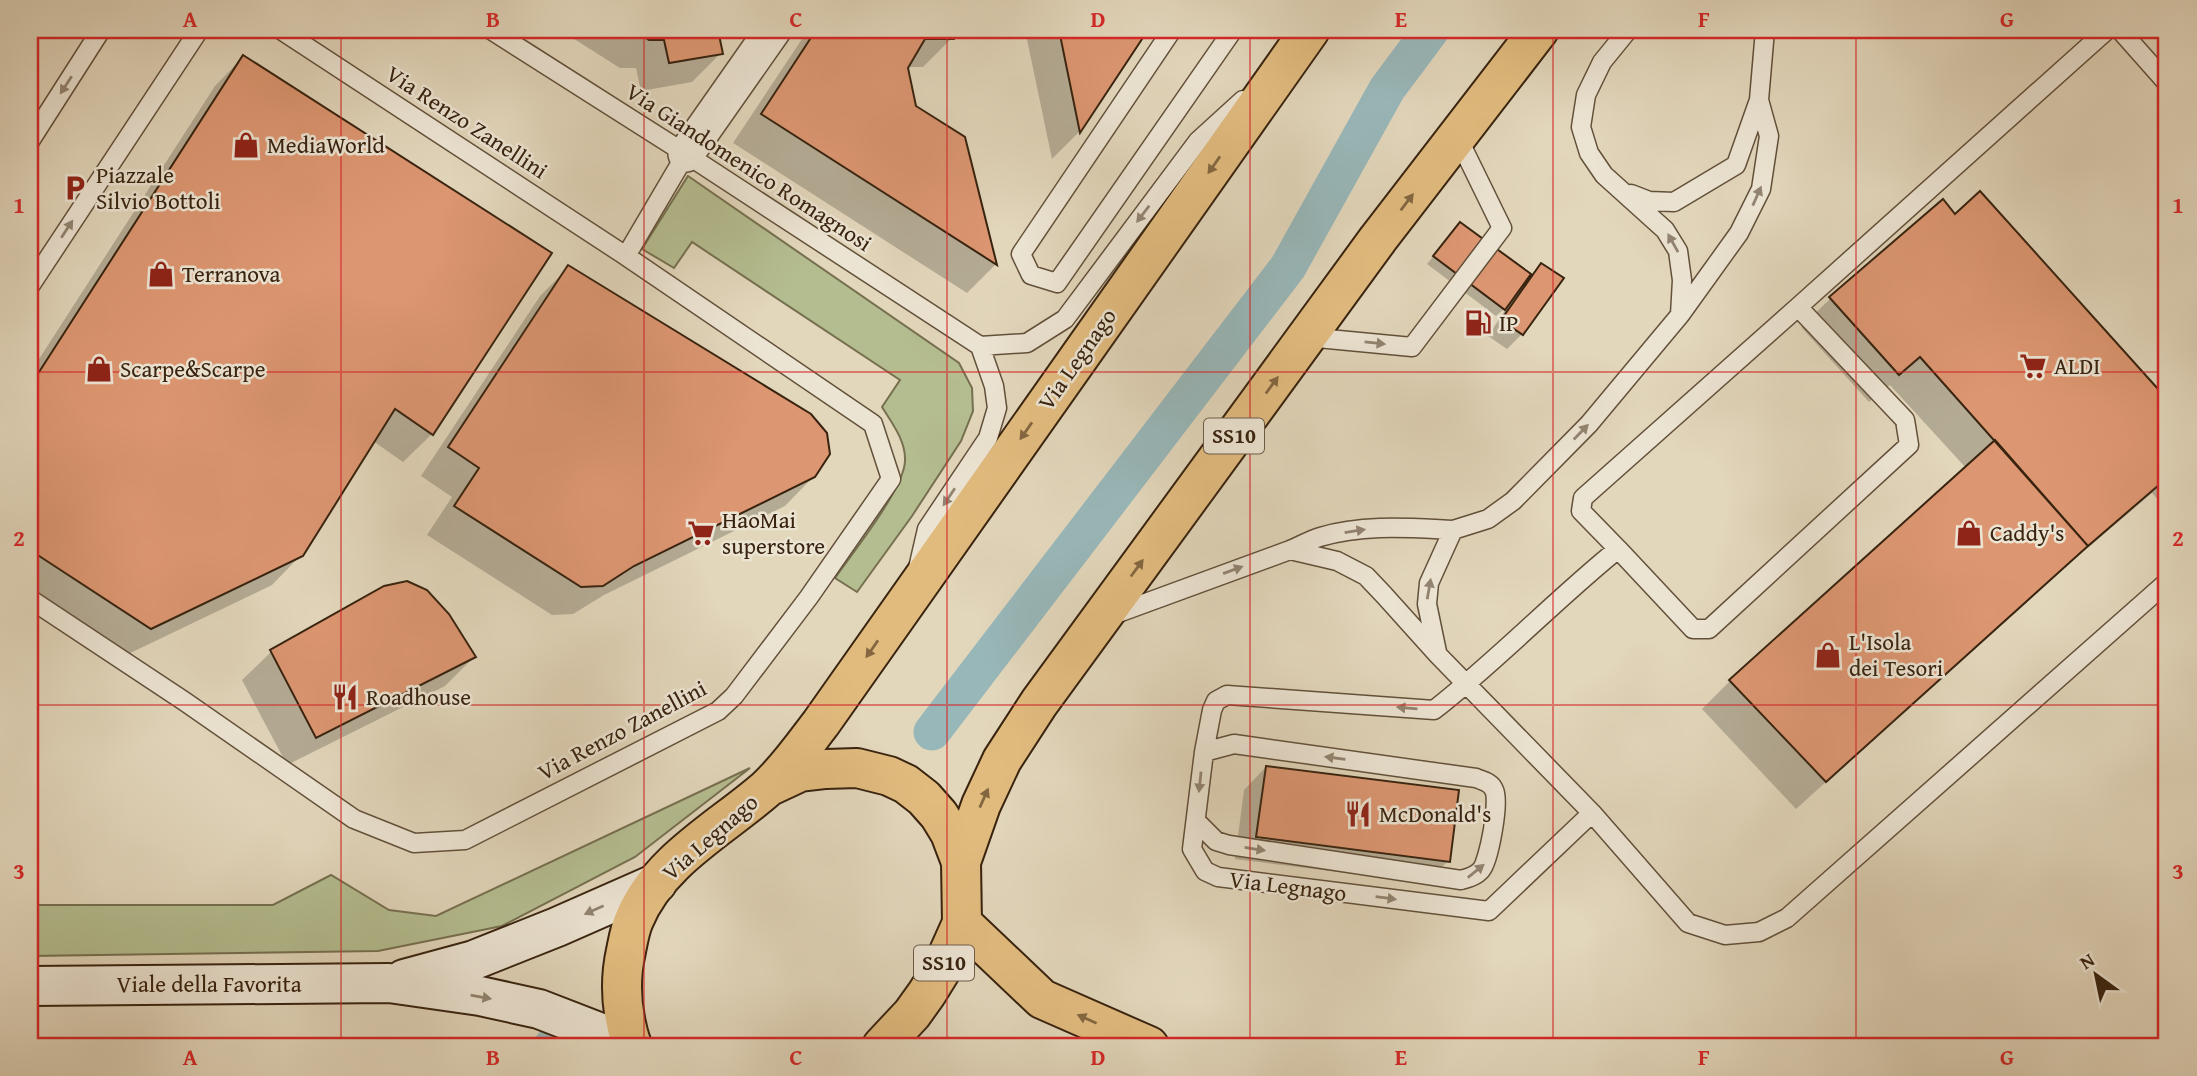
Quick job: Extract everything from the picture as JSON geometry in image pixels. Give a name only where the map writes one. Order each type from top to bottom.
[{"type":"main road","name":"Via Legnago","points":[[961,862],[981,805],[1002,760],[1039,703],[1307,337],[1539,30]]},
{"type":"main road","name":"Via Legnago","points":[[767,788],[821,723],[1300,44]]},
{"type":"main road","name":"Via Legnago","points":[[632,1046],[622,994],[624,958],[633,921],[657,883],[704,837],[767,788],[800,772],[857,768],[889,776],[906,784],[924,798],[939,814],[950,833],[961,862],[962,923],[940,972],[927,993],[912,1014],[882,1046]]},
{"type":"main road","name":"Viale della Favorita","points":[[389,983],[474,960],[657,883]]},
{"type":"main road","points":[[962,923],[1042,999],[1149,1046]]},
{"type":"main road","name":"Viale della Favorita","points":[[30,986],[389,983],[480,996],[539,1009],[632,1046]]},
{"type":"street","points":[[686,154],[772,30]]},
{"type":"lane","points":[[30,141],[101,30]]},
{"type":"lane","points":[[30,286],[199,30]]},
{"type":"lane","name":"Via Renzo Zanellini","points":[[30,599],[184,701],[354,819],[414,843],[465,840],[718,711],[734,696],[792,619],[891,479],[873,424],[626,256],[281,30]]},
{"type":"lane","name":"Via Giandomenico Romagnosi","points":[[491,30],[980,346]]},
{"type":"lane","points":[[1172,30],[1021,254],[1031,275],[1057,283],[1233,30]]},
{"type":"lane","points":[[1628,30],[1602,62],[1586,95],[1581,127],[1589,153],[1604,175],[1665,230],[1678,251],[1682,280],[1680,314]]},
{"type":"lane","points":[[1624,192],[1648,201],[1674,202],[1735,165],[1759,100],[1765,30]]},
{"type":"lane","points":[[1798,307],[1905,420],[1909,445],[1709,629],[1693,629],[1581,511],[1583,498],[2107,30]]},
{"type":"lane","points":[[2120,30],[2167,83]]},
{"type":"lane","points":[[912,594],[927,529],[988,438],[997,408],[994,386],[980,346],[1027,343],[1065,319],[1198,141],[1300,44]]},
{"type":"lane","points":[[1100,619],[1320,537],[1392,527],[1453,530],[1488,519],[1513,502],[1589,424],[1680,314],[1739,233],[1761,188],[1769,136],[1759,100]]},
{"type":"lane","points":[[1307,337],[1412,347],[1502,228],[1457,136]]},
{"type":"lane","points":[[626,256],[686,154]]},
{"type":"lane","points":[[1438,655],[1427,604],[1429,583],[1453,530]]},
{"type":"lane","name":"Via Legnago","points":[[1592,813],[1489,911],[1218,877],[1205,871],[1192,849],[1204,752],[1216,702],[1227,695],[1434,710],[1466,685],[1618,549]]},
{"type":"lane","points":[[1290,550],[1338,561],[1366,576],[1466,685],[1592,813],[1688,923],[1725,935],[1759,932],[1787,918],[2167,582]]},
{"type":"lane","points":[[1196,821],[1216,841],[1229,845],[1461,880],[1480,872],[1486,863],[1497,801],[1489,783],[1476,778],[1234,744],[1204,752]]},
{"type":"green space","points":[[688,176],[959,363],[972,388],[973,411],[961,441],[912,516],[857,592],[835,578],[887,503],[902,473],[905,461],[903,446],[898,432],[882,407],[900,380],[692,242],[674,268],[642,249]]},
{"type":"green space","points":[[750,768],[635,857],[502,926],[378,951],[30,956],[30,905],[273,905],[331,875],[389,910],[436,916]]},
{"type":"building","points":[[633,30],[718,30],[723,54],[669,63],[664,40],[649,40]]},
{"type":"building","points":[[816,30],[963,30],[954,39],[925,39],[908,68],[916,106],[965,137],[997,265],[761,114]]},
{"type":"building","points":[[1059,30],[1148,30],[1080,133]]},
{"type":"building","points":[[243,55],[552,253],[433,435],[395,409],[303,556],[151,629],[30,550],[30,386]]},
{"type":"building","name":"ALDI","points":[[1980,191],[2167,399],[2167,478],[2088,546],[1920,357],[1899,375],[1829,297],[1943,199],[1955,214]]},
{"type":"building","points":[[1460,222],[1531,274],[1505,310],[1433,256]]},
{"type":"building","points":[[1541,263],[1564,278],[1523,335],[1501,320]]},
{"type":"building","points":[[568,265],[811,414],[827,433],[830,454],[815,477],[634,566],[603,586],[581,587],[454,506],[479,468],[448,447]]},
{"type":"building","points":[[1995,440],[2088,546],[1826,782],[1729,680]]},
{"type":"building","name":"Roadhouse","points":[[407,581],[427,590],[449,614],[476,657],[316,738],[270,650],[384,586]]},
{"type":"building","name":"McDonald's","points":[[1266,766],[1459,790],[1450,862],[1256,837]]},
{"type":"waterway","points":[[932,732],[1288,267],[1387,89],[1431,30]]},
{"type":"place","name":"MediaWorld","points":[[246,145]]},
{"type":"place","name":"Piazzale Silvio Bottoli","points":[[75,188]]},
{"type":"place","name":"Terranova","points":[[161,274]]},
{"type":"place","name":"IP","points":[[1478,323]]},
{"type":"place","name":"ALDI","points":[[2033,366]]},
{"type":"place","name":"Scarpe&Scarpe","points":[[99,369]]},
{"type":"place","name":"HaoMai superstore","points":[[701,533]]},
{"type":"place","name":"Caddy's","points":[[1969,533]]},
{"type":"place","name":"L'Isola dei Tesori","points":[[1828,655]]},
{"type":"place","name":"Roadhouse","points":[[345,697]]},
{"type":"place","name":"McDonald's","points":[[1358,814]]}]
